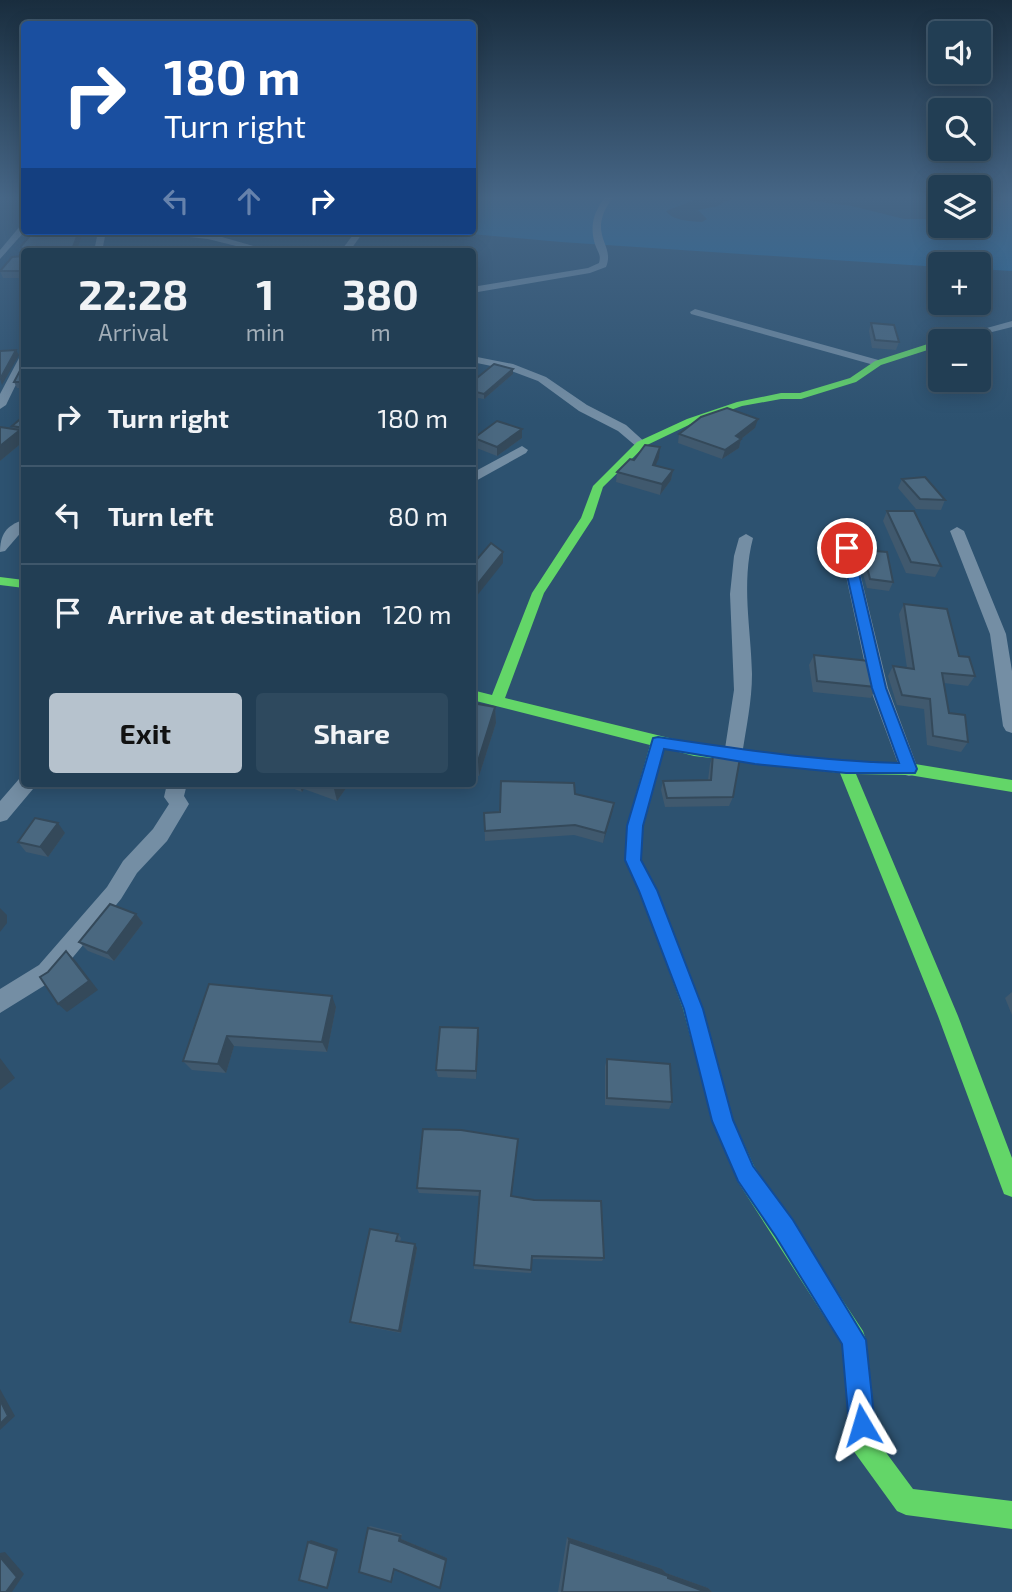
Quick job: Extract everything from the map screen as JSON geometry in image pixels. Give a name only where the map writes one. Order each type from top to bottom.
[{"type":"street","points":[[476,289],[582,271]]},
{"type":"street","points":[[695,312],[878,363]]},
{"type":"street","points":[[991,329],[1012,324]]},
{"type":"street","points":[[497,701],[538,593],[587,518],[598,486],[641,444],[690,421],[740,404],[781,396],[800,396],[853,380],[878,363],[928,347]]},
{"type":"street","points":[[476,360],[509,366],[542,379],[583,408],[622,428],[641,444]]},
{"type":"street","points":[[0,405],[21,364]]},
{"type":"street","points":[[476,476],[522,450]]},
{"type":"street","points":[[0,548],[16,527],[21,525]]},
{"type":"street","points":[[957,531],[998,634],[1012,726]]},
{"type":"street","points":[[733,755],[743,690],[739,613],[741,551],[746,538]]},
{"type":"street","points":[[847,548],[879,688],[909,769]]},
{"type":"street","points":[[0,581],[21,584]]},
{"type":"street","points":[[476,696],[658,742],[733,755],[846,768],[909,769],[1012,786]]},
{"type":"street","points":[[658,742],[635,826],[633,860],[648,890],[693,1009],[723,1121],[746,1174],[785,1228],[854,1340],[864,1444],[906,1502],[1012,1516]]},
{"type":"street","points":[[846,768],[948,1016],[1012,1186]]},
{"type":"street","points":[[0,814],[23,787]]},
{"type":"street","points":[[0,1002],[47,972],[114,893],[130,866],[160,835],[178,804],[174,797],[176,787]]},
{"type":"building","points":[[871,323],[894,325],[899,342],[875,340]]},
{"type":"building","points":[[16,350],[0,379],[0,351]]},
{"type":"building","points":[[494,364],[513,369],[484,394],[476,392],[476,379]]},
{"type":"building","points":[[21,369],[21,382],[14,382]]},
{"type":"building","points":[[727,408],[758,419],[736,436],[741,439],[725,450],[679,434],[701,417]]},
{"type":"building","points":[[21,418],[21,428],[12,426]]},
{"type":"building","points":[[497,421],[522,429],[497,447],[476,437]]},
{"type":"building","points":[[0,427],[20,430],[0,446]]},
{"type":"building","points":[[645,445],[660,447],[653,465],[673,470],[662,484],[617,472],[630,459],[634,460]]},
{"type":"building","points":[[925,477],[945,500],[920,499],[902,479]]},
{"type":"building","points":[[887,511],[914,511],[941,566],[911,562]]},
{"type":"building","points":[[491,543],[503,552],[476,586],[476,560]]},
{"type":"building","points":[[863,550],[887,552],[893,582],[870,579]]},
{"type":"building","points":[[904,604],[947,609],[959,656],[969,657],[975,676],[942,673],[949,713],[965,715],[968,742],[933,736],[930,699],[902,695],[893,666],[914,669]]},
{"type":"building","points":[[814,655],[869,661],[876,687],[817,681]]},
{"type":"building","points":[[476,704],[495,707],[476,761]]},
{"type":"building","points":[[713,754],[740,758],[733,797],[667,798],[663,781],[711,780]]},
{"type":"building","points":[[501,781],[574,783],[575,794],[614,803],[605,833],[575,825],[485,831],[484,813],[500,812]]},
{"type":"building","points":[[35,818],[58,823],[40,847],[18,842]]},
{"type":"building","points":[[110,904],[136,914],[107,953],[79,942]]},
{"type":"building","points":[[66,951],[89,981],[58,1004],[40,977],[48,972]]},
{"type":"building","points":[[209,984],[332,996],[322,1042],[227,1036],[218,1064],[183,1061]]},
{"type":"building","points":[[440,1027],[478,1028],[476,1071],[436,1070]]},
{"type":"building","points":[[607,1059],[670,1064],[672,1102],[607,1098]]},
{"type":"building","points":[[423,1129],[461,1130],[518,1139],[511,1196],[534,1200],[601,1201],[604,1258],[532,1256],[531,1270],[474,1265],[480,1191],[417,1188]]},
{"type":"building","points":[[370,1229],[398,1234],[396,1241],[415,1244],[399,1331],[350,1322]]},
{"type":"building","points":[[0,1400],[8,1416],[0,1424]]},
{"type":"building","points":[[368,1528],[400,1536],[399,1541],[446,1560],[440,1588],[394,1569],[391,1582],[359,1572]]},
{"type":"building","points":[[308,1542],[336,1551],[327,1588],[299,1580]]},
{"type":"building","points":[[569,1542],[668,1576],[706,1592],[562,1592]]},
{"type":"building","points":[[0,1557],[17,1577],[6,1592],[0,1592]]},
{"type":"traffic: fast","points":[[497,701],[538,593],[587,518],[598,486],[641,444],[690,421],[740,404],[781,396],[801,396],[853,380],[878,363],[928,347]]},
{"type":"traffic: fast","points":[[0,581],[21,584]]},
{"type":"traffic: fast","points":[[476,696],[694,750],[846,768],[909,769],[1012,786]]},
{"type":"traffic: fast","points":[[658,742],[635,826],[633,860],[648,890],[693,1009],[723,1121],[746,1174],[854,1340],[864,1444],[906,1502],[1012,1515]]},
{"type":"traffic: fast","points":[[846,768],[948,1016],[1012,1186]]},
{"type":"route","points":[[847,548],[879,688],[909,769],[846,768],[694,750],[658,742],[635,826],[633,860],[648,890],[693,1009],[723,1121],[746,1174],[785,1228],[854,1340],[862,1425]]}]
